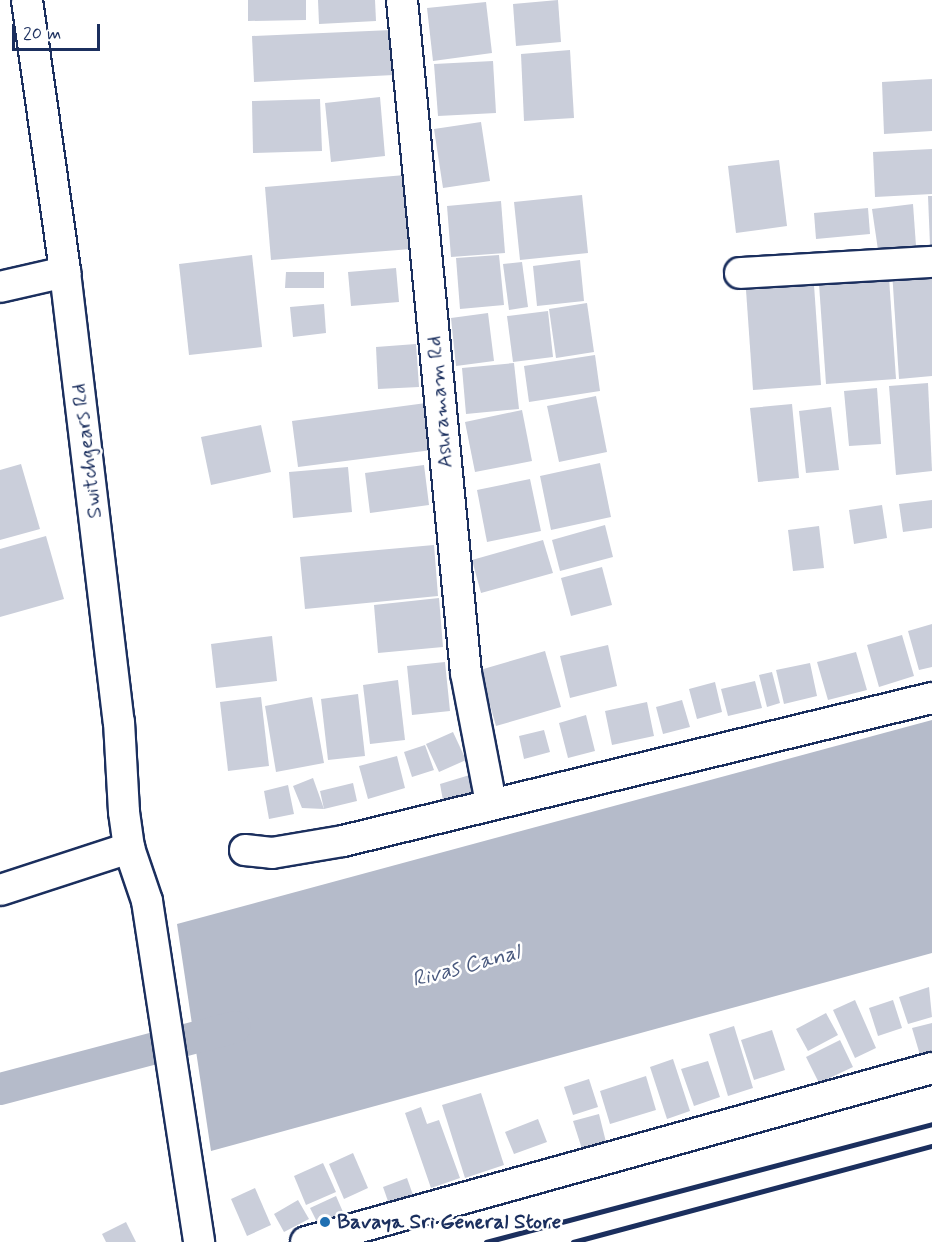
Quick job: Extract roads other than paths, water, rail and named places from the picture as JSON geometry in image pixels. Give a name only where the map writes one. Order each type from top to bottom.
[{"type":"street","name":"Switchgears Rd","points":[[27,0],[65,272],[119,722],[129,848],[147,901],[199,1242]]},
{"type":"street","name":"Ashramam Rd","points":[[402,0],[466,673],[491,803]]},
{"type":"street","points":[[740,273],[932,262]]},
{"type":"street","points":[[0,287],[65,272]]},
{"type":"street","points":[[245,850],[272,853],[344,841],[491,803],[932,698]]},
{"type":"street","points":[[0,890],[129,848]]},
{"type":"street","points":[[306,1242],[932,1068]]},
{"type":"water","points":[[932,720],[932,953],[211,1151],[177,924]]},
{"type":"waterway","name":"Rivas Canal","points":[[0,1089],[235,1027]]},
{"type":"railway","points":[[486,1242],[932,1124]]},
{"type":"railway","points":[[573,1242],[932,1146]]},
{"type":"place","name":"Bavaya Sri General Store","points":[[325,1222]]}]
